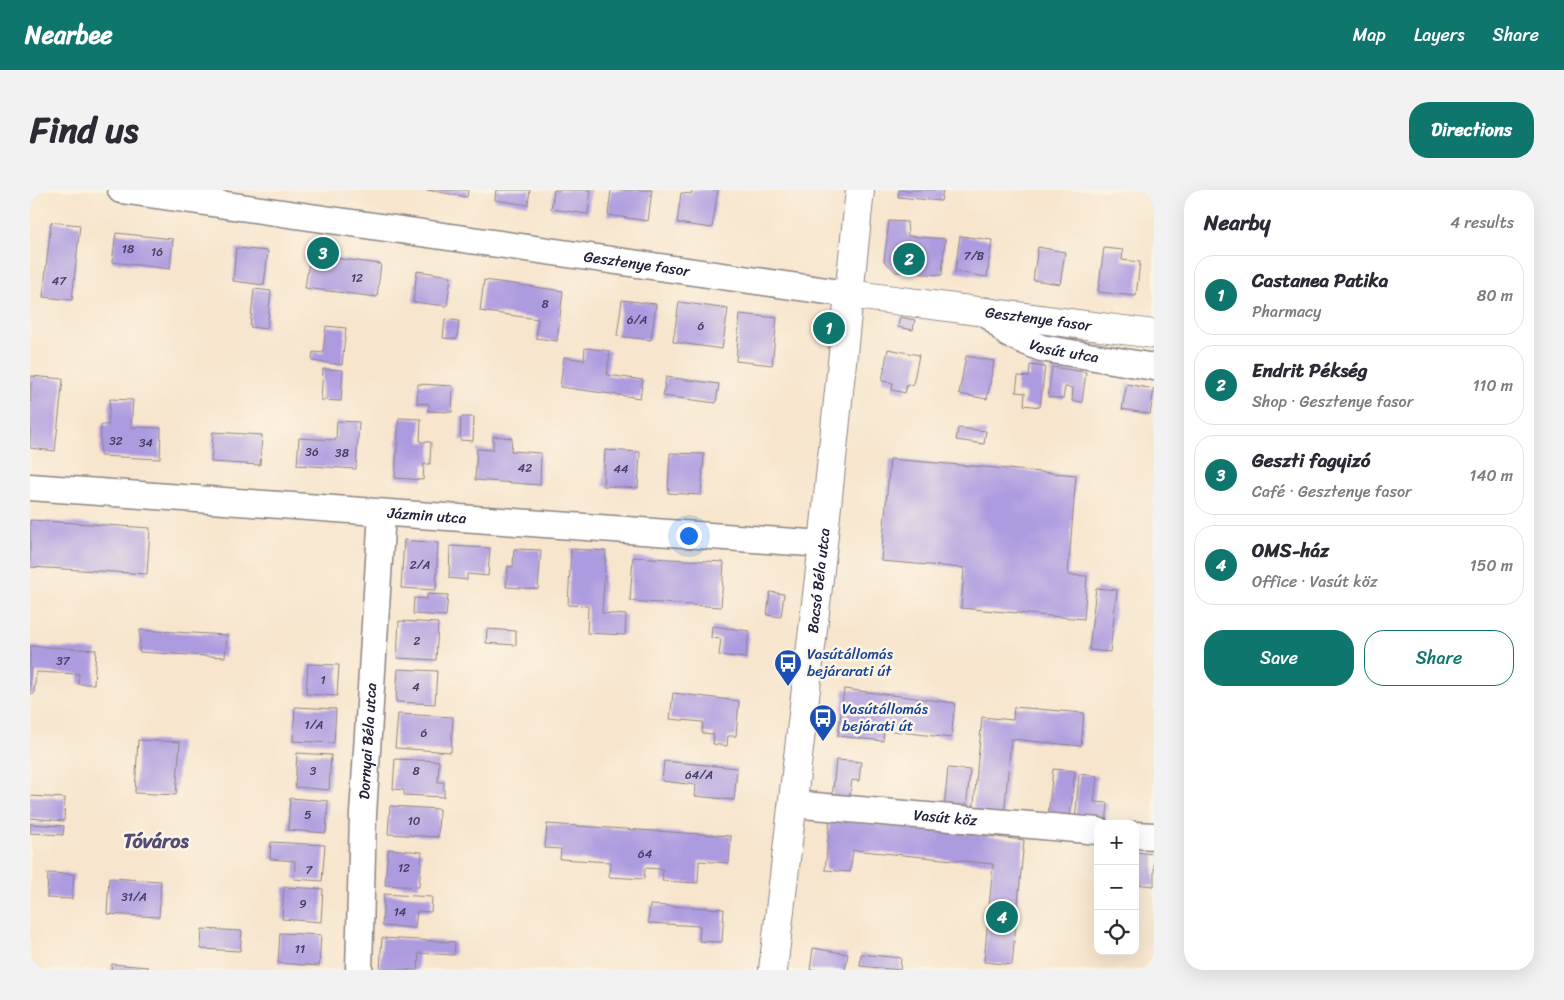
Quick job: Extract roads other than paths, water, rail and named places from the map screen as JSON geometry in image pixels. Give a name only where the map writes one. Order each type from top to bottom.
[{"type":"main road","name":"Bacsó Béla utca","points":[[773,970],[823,544],[860,190]]},
{"type":"main road","name":"Gesztenye fasor","points":[[848,294],[1154,334]]},
{"type":"street","name":"Gesztenye fasor","points":[[121,190],[848,294]]},
{"type":"street","name":"Vasút utca","points":[[986,311],[1008,334],[1041,348],[1154,366]]},
{"type":"street","name":"Jázmin utca","points":[[30,487],[823,544]]},
{"type":"street","name":"Dornyai Béla utca","points":[[359,970],[363,814],[382,513]]},
{"type":"street","name":"Vasút köz","points":[[792,804],[1094,831]]},
{"type":"street","points":[[1139,835],[1154,836]]},
{"type":"place","name":"Geszti fagyizó","points":[[323,253]]},
{"type":"place","name":"Endrit Pékség","points":[[909,259]]},
{"type":"place","name":"Castanea Patika","points":[[829,328]]},
{"type":"place","name":"Vasútállomás bejárarati út","points":[[788,687]]},
{"type":"place","name":"Vasútállomás bejárati út","points":[[823,742]]},
{"type":"place","name":"OMS-ház","points":[[1002,917]]},
{"type":"district","name":"Tóváros","points":[[156,841]]}]
